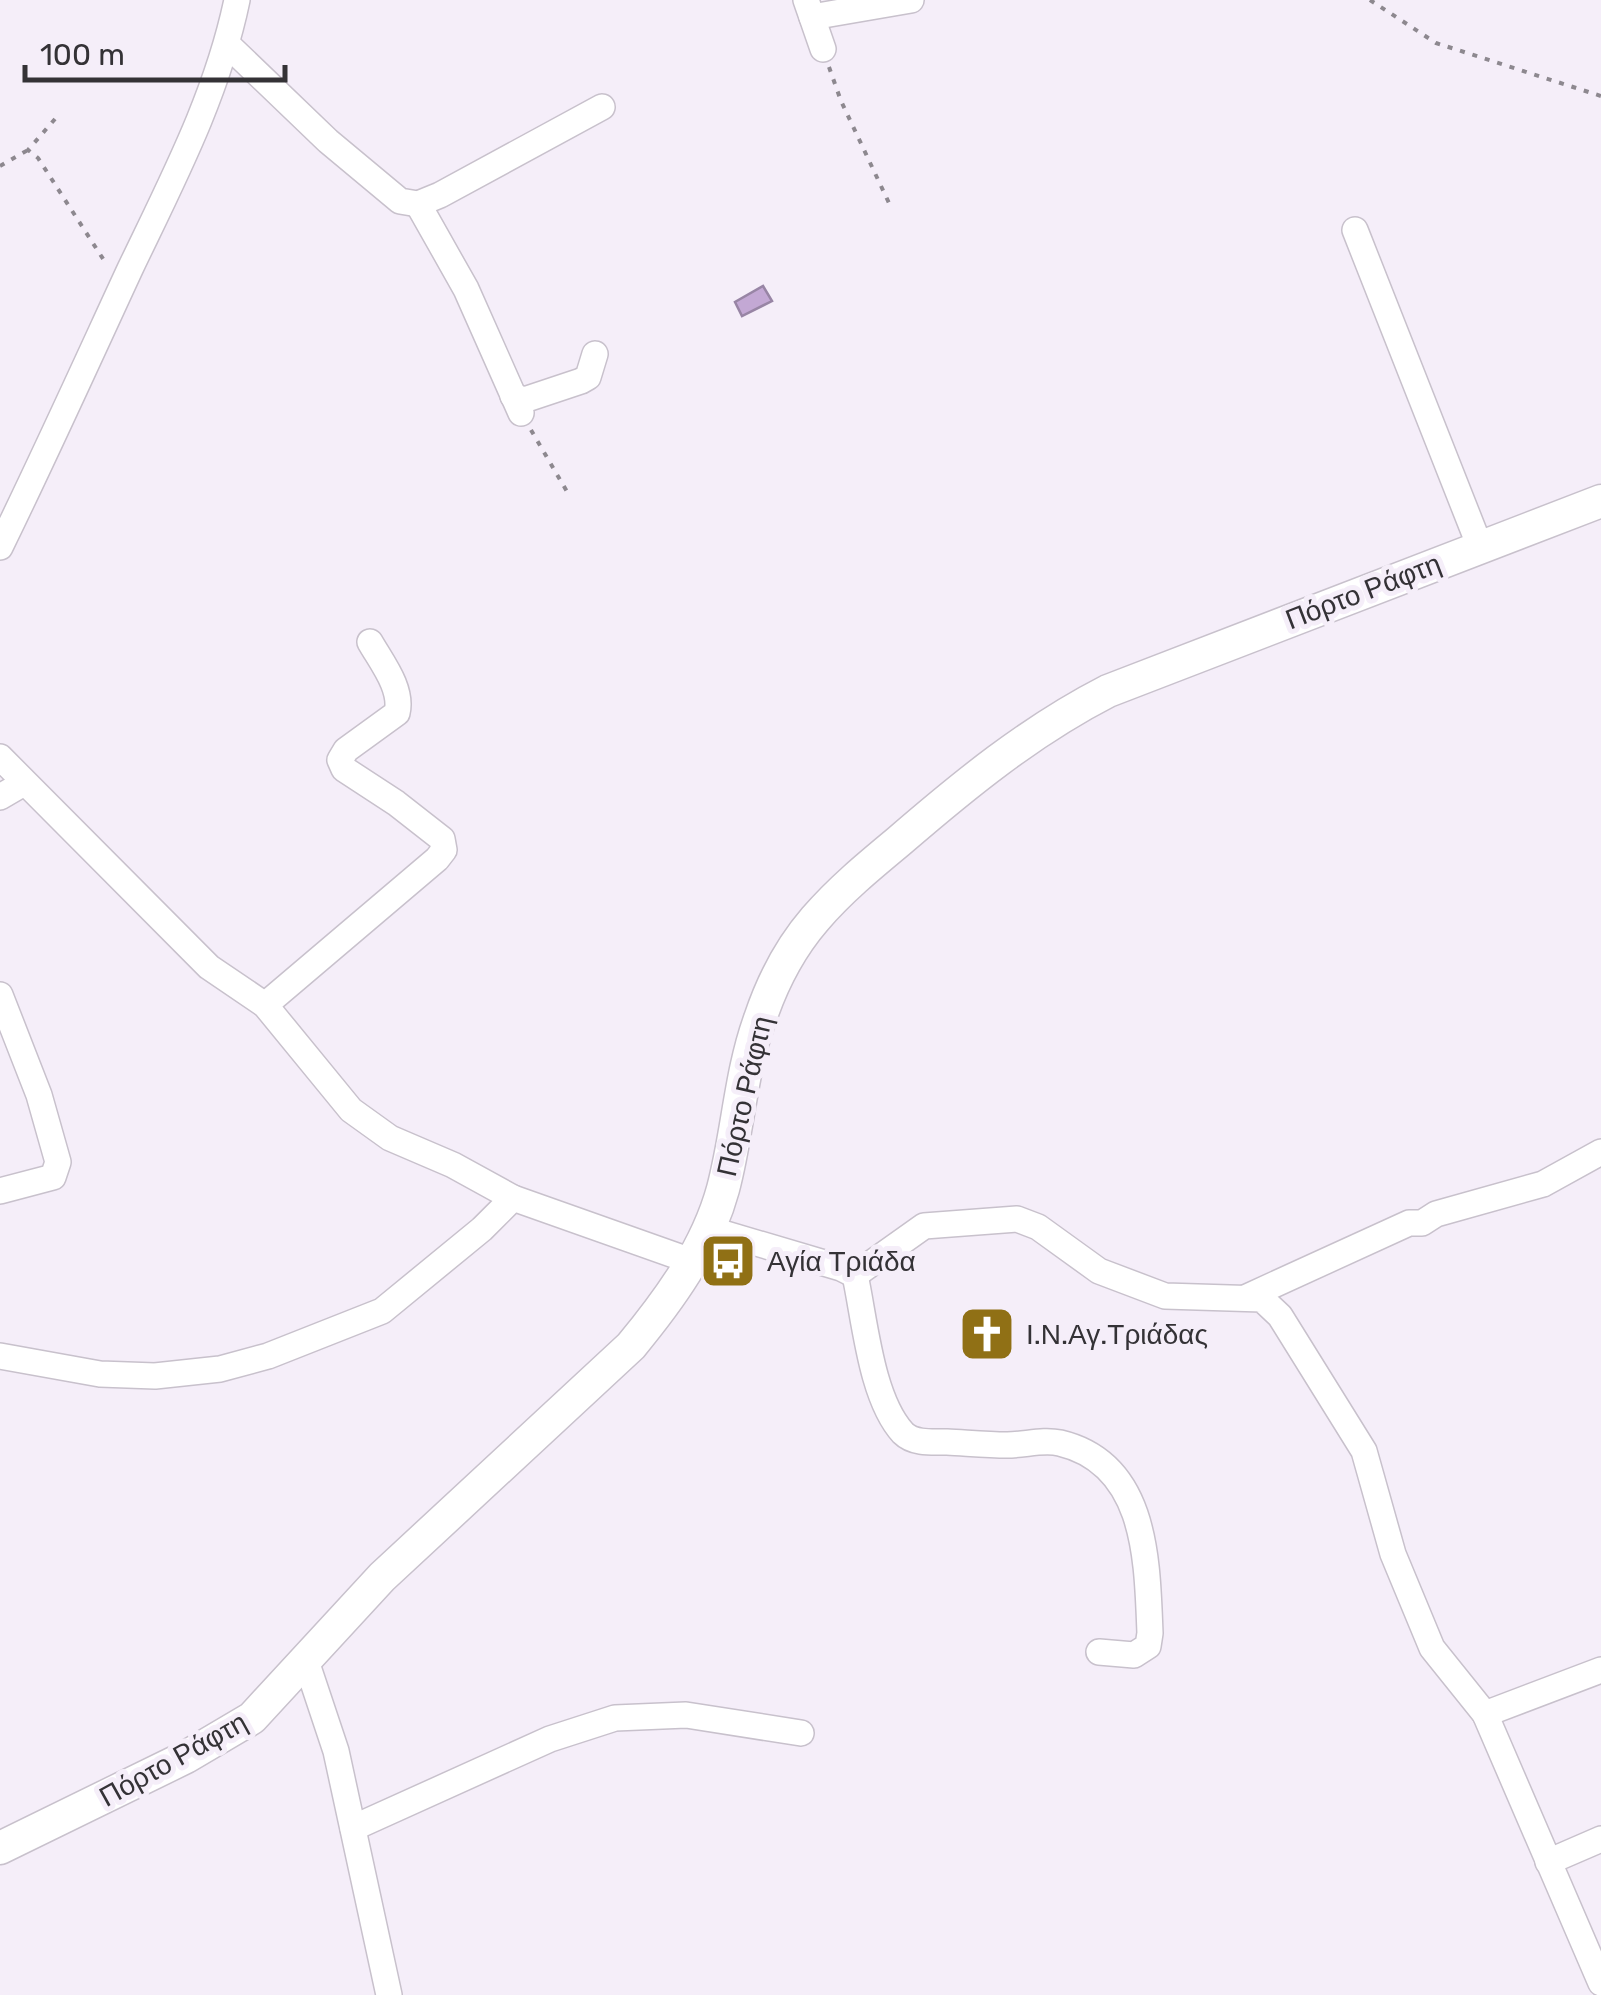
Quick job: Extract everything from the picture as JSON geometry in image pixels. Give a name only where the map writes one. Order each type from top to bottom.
[{"type":"main road","name":"Πόρτο Ράφτη","points":[[0,1848],[226,1736],[252,1718],[394,1566],[619,1358],[655,1317],[708,1229],[722,1190],[750,1050],[760,1017],[791,952],[838,893],[946,800],[1066,712],[1124,684],[1601,501]]},
{"type":"street","points":[[0,546],[175,176],[212,91],[238,0]]},
{"type":"street","points":[[823,49],[809,8],[911,0]]},
{"type":"street","points":[[228,45],[328,141],[400,202],[418,204],[602,107]]},
{"type":"street","points":[[418,204],[466,289],[517,405],[588,377],[595,354]]},
{"type":"street","points":[[1355,230],[1480,547]]},
{"type":"street","points":[[265,1005],[444,850],[442,840],[344,769],[340,760],[346,750],[397,714],[400,702],[395,688],[370,642]]},
{"type":"street","points":[[0,757],[209,967],[265,1005],[351,1110],[390,1138],[453,1165],[514,1198],[691,1261]]},
{"type":"street","points":[[0,797],[24,783]]},
{"type":"street","points":[[0,996],[39,1095],[58,1162],[53,1177],[0,1191]]},
{"type":"street","points":[[1247,1297],[1409,1224],[1543,1184],[1601,1152]]},
{"type":"street","points":[[0,1356],[100,1374],[156,1376],[220,1369],[268,1356],[382,1311],[459,1250],[514,1198]]},
{"type":"street","points":[[855,1275],[924,1226],[1016,1219],[1038,1227],[1099,1271],[1166,1296],[1194,1300],[1262,1299],[1280,1316],[1364,1452],[1392,1554],[1432,1648],[1486,1714],[1601,1984]]},
{"type":"street","points":[[708,1229],[855,1275]]},
{"type":"street","points":[[855,1275],[883,1401],[905,1436],[919,1441],[974,1444],[1060,1443],[1086,1454],[1113,1474],[1132,1504],[1144,1538],[1150,1633],[1148,1646],[1134,1656],[1099,1652]]},
{"type":"street","points":[[306,1662],[336,1751],[389,1995]]},
{"type":"street","points":[[1486,1714],[1601,1670]]},
{"type":"street","points":[[353,1828],[550,1738],[604,1721],[638,1715],[686,1715],[801,1733]]},
{"type":"street","points":[[1548,1862],[1601,1839]]},
{"type":"path","points":[[1370,0],[1436,43],[1601,96]]},
{"type":"path","points":[[823,49],[841,101],[889,203]]},
{"type":"path","points":[[0,166],[28,150],[55,120]]},
{"type":"path","points":[[28,150],[38,158],[122,288]]},
{"type":"path","points":[[517,405],[569,496]]},
{"type":"shaded area","points":[[763,286],[772,301],[742,316],[735,302]]},
{"type":"place","name":"Αγία Τριάδα","points":[[728,1261]]},
{"type":"place","name":"Ι.Ν.Αγ.Τριάδας","points":[[987,1334]]}]
